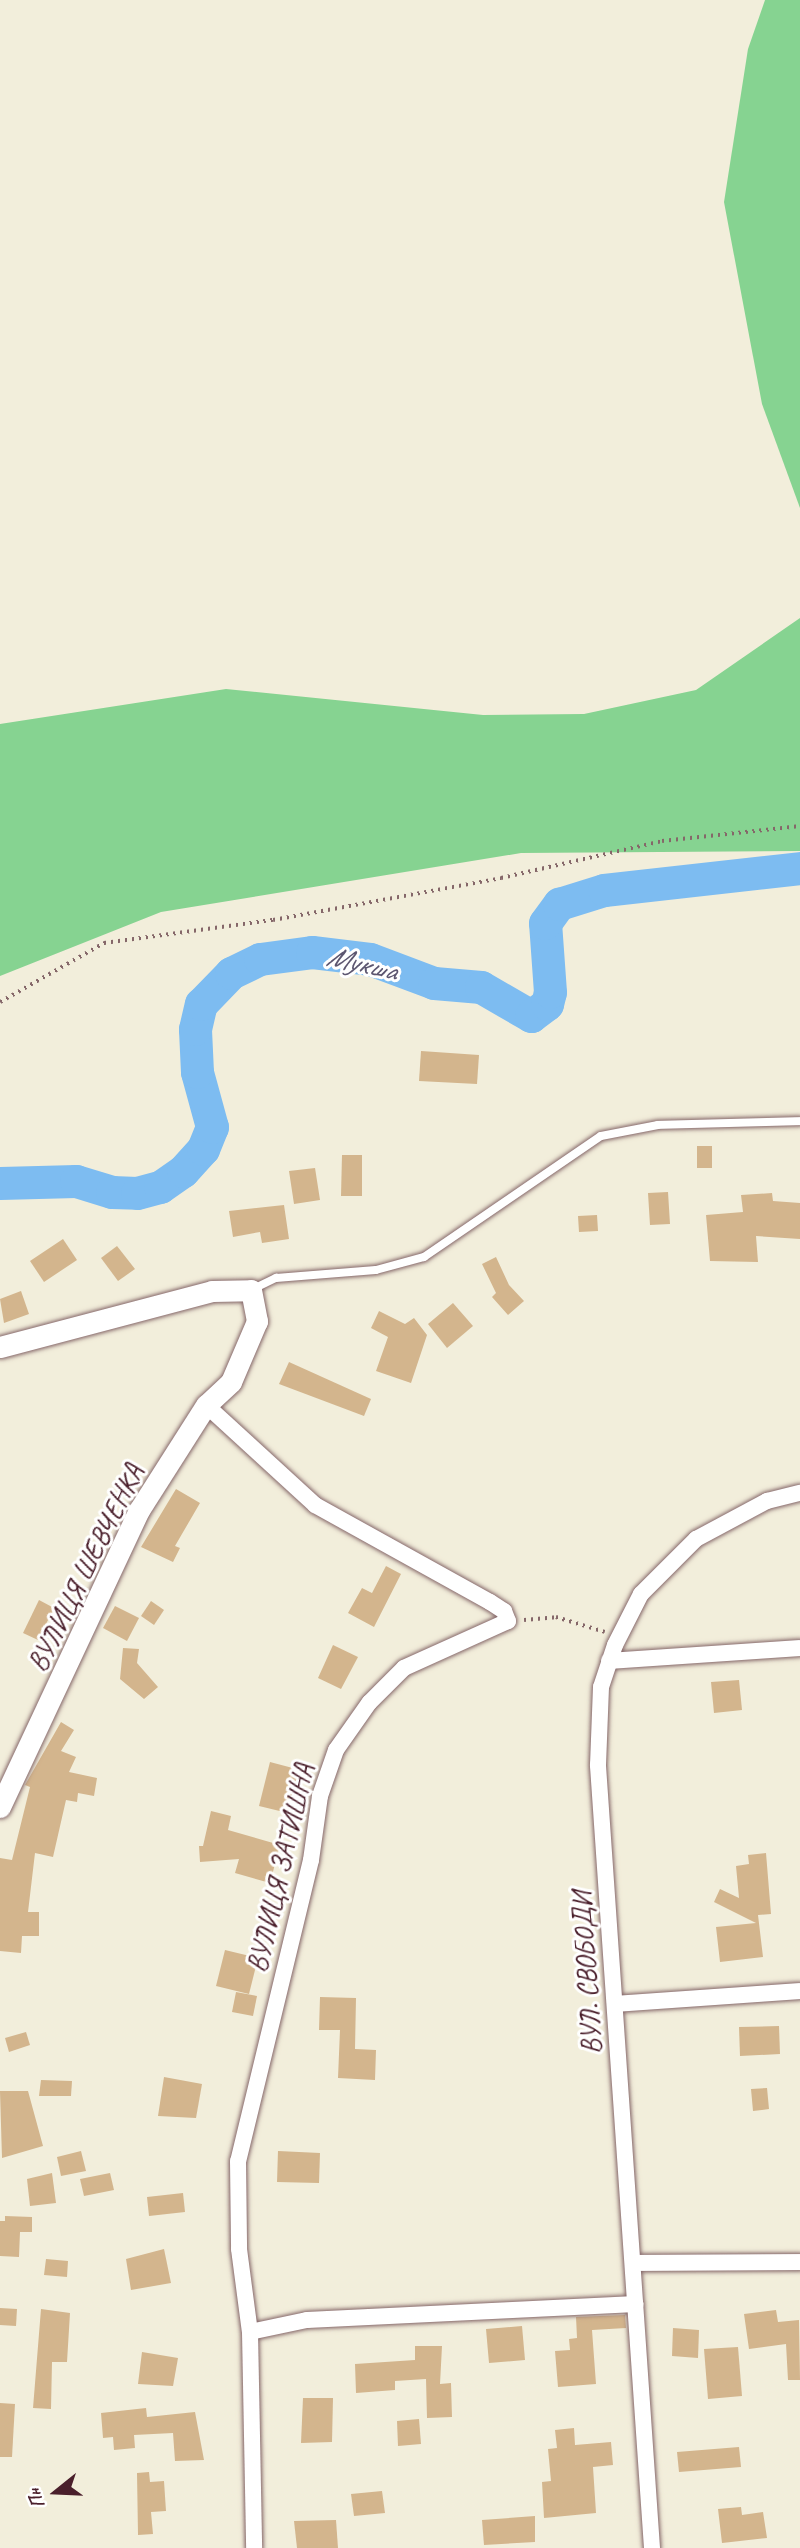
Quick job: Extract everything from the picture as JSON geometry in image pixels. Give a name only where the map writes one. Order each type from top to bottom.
[{"type":"street","points":[[0,1347],[212,1291],[251,1290]]},
{"type":"street","name":"ВУЛИЦЯ ШЕВЧЕНКА","points":[[0,1807],[139,1510],[206,1405],[231,1382],[257,1321],[251,1290]]},
{"type":"street","points":[[206,1405],[315,1505],[490,1602],[504,1611],[508,1621]]},
{"type":"street","name":"ВУЛ. СВОБОДИ","points":[[652,2548],[635,2263],[598,1765],[601,1687],[619,1637],[641,1594],[696,1539],[767,1501],[800,1493]]},
{"type":"street","name":"ВУЛИЦЯ ЗАТИШНА","points":[[254,2548],[250,2332],[239,2249],[238,2161],[311,1860],[320,1796],[336,1750],[369,1703],[404,1668],[508,1621]]},
{"type":"street","points":[[609,1661],[800,1648]]},
{"type":"street","points":[[615,2004],[800,1991]]},
{"type":"street","points":[[635,2263],[800,2262]]},
{"type":"street","points":[[250,2332],[307,2320],[636,2304]]},
{"type":"lane","points":[[251,1290],[276,1278],[376,1270],[424,1257],[601,1136],[658,1125],[800,1121]]},
{"type":"path","points":[[0,1002],[104,943],[286,918],[500,878],[662,841],[800,826]]},
{"type":"path","points":[[508,1621],[556,1617],[619,1637]]},
{"type":"green space","points":[[765,0],[800,0],[800,508],[762,404],[724,202],[748,49]]},
{"type":"green space","points":[[800,618],[800,851],[521,853],[161,912],[0,976],[0,724],[226,689],[483,715],[584,714],[696,690]]},
{"type":"building","points":[[421,1051],[479,1055],[477,1084],[419,1081]]},
{"type":"building","points":[[697,1146],[712,1146],[712,1168],[697,1168]]},
{"type":"building","points":[[342,1155],[362,1155],[362,1196],[341,1196]]},
{"type":"building","points":[[315,1168],[320,1200],[294,1204],[289,1171]]},
{"type":"building","points":[[668,1192],[670,1224],[650,1225],[648,1193]]},
{"type":"building","points":[[772,1193],[773,1201],[800,1203],[800,1239],[756,1236],[758,1262],[710,1261],[706,1215],[743,1212],[741,1195]]},
{"type":"building","points":[[284,1205],[289,1239],[262,1243],[260,1232],[233,1237],[229,1211]]},
{"type":"building","points":[[597,1215],[598,1231],[579,1232],[578,1216]]},
{"type":"building","points":[[63,1239],[77,1260],[44,1282],[30,1261]]},
{"type":"building","points":[[117,1246],[135,1269],[118,1281],[101,1258]]},
{"type":"building","points":[[496,1257],[509,1285],[524,1301],[508,1315],[492,1297],[496,1293],[482,1264]]},
{"type":"building","points":[[21,1291],[29,1314],[4,1323],[0,1299]]},
{"type":"building","points":[[453,1303],[473,1326],[447,1348],[428,1324]]},
{"type":"building","points":[[379,1311],[405,1324],[414,1318],[427,1335],[411,1383],[376,1371],[388,1337],[371,1328]]},
{"type":"building","points":[[289,1362],[371,1399],[364,1416],[279,1384]]},
{"type":"building","points":[[176,1489],[200,1503],[175,1546],[180,1548],[173,1562],[141,1547]]},
{"type":"building","points":[[386,1566],[401,1574],[374,1627],[348,1613],[362,1588],[372,1593]]},
{"type":"building","points":[[39,1600],[54,1608],[38,1640],[23,1633]]},
{"type":"building","points":[[151,1601],[164,1610],[154,1625],[141,1616]]},
{"type":"building","points":[[115,1606],[139,1618],[127,1641],[103,1628]]},
{"type":"building","points":[[333,1645],[358,1657],[341,1689],[318,1678]]},
{"type":"building","points":[[123,1648],[139,1649],[137,1663],[158,1687],[144,1699],[120,1679]]},
{"type":"building","points":[[739,1680],[742,1710],[714,1713],[711,1682]]},
{"type":"building","points":[[61,1722],[74,1730],[61,1751],[76,1757],[69,1772],[97,1778],[94,1796],[78,1793],[77,1802],[66,1800],[53,1857],[35,1853],[28,1912],[39,1912],[39,1936],[22,1936],[21,1953],[0,1951],[0,1858],[12,1860],[30,1787],[25,1785]]},
{"type":"building","points":[[270,1762],[304,1771],[292,1814],[259,1806]]},
{"type":"building","points":[[211,1811],[231,1816],[228,1830],[280,1845],[270,1883],[235,1873],[239,1859],[200,1862],[199,1846],[203,1846]]},
{"type":"building","points":[[766,1853],[771,1914],[758,1915],[763,1957],[720,1962],[716,1927],[756,1923],[714,1902],[720,1889],[739,1898],[736,1866],[749,1864],[748,1855]]},
{"type":"building","points":[[225,1950],[258,1958],[249,1994],[216,1986]]},
{"type":"building","points":[[236,1992],[257,1996],[253,2016],[232,2012]]},
{"type":"building","points":[[320,1997],[356,1998],[355,2049],[376,2050],[375,2080],[338,2078],[340,2030],[319,2030]]},
{"type":"building","points":[[779,2026],[780,2054],[740,2056],[739,2027]]},
{"type":"building","points":[[26,2032],[30,2045],[9,2052],[5,2038]]},
{"type":"building","points":[[164,2077],[202,2084],[196,2118],[158,2116]]},
{"type":"building","points":[[41,2080],[72,2081],[71,2096],[39,2096]]},
{"type":"building","points":[[767,2088],[769,2109],[753,2111],[751,2089]]},
{"type":"building","points":[[0,2091],[28,2091],[43,2146],[2,2158]]},
{"type":"building","points":[[81,2151],[86,2171],[61,2176],[57,2157]]},
{"type":"building","points":[[278,2151],[320,2153],[319,2183],[277,2182]]},
{"type":"building","points":[[52,2173],[56,2203],[30,2206],[27,2179]]},
{"type":"building","points":[[110,2173],[114,2190],[84,2196],[80,2179]]},
{"type":"building","points":[[183,2193],[185,2212],[149,2216],[147,2197]]},
{"type":"building","points":[[5,2216],[32,2217],[32,2232],[20,2232],[19,2257],[0,2256],[0,2221],[5,2221]]},
{"type":"building","points":[[164,2249],[171,2283],[131,2290],[126,2259]]},
{"type":"building","points":[[46,2259],[68,2261],[67,2277],[44,2275]]},
{"type":"building","points":[[0,2308],[17,2309],[16,2326],[0,2325]]},
{"type":"building","points":[[41,2309],[70,2313],[67,2362],[52,2362],[51,2409],[33,2408]]},
{"type":"building","points":[[776,2310],[778,2322],[799,2320],[800,2380],[788,2380],[786,2344],[749,2349],[744,2314]]},
{"type":"building","points":[[625,2315],[626,2328],[592,2330],[596,2384],[558,2387],[555,2351],[570,2350],[569,2339],[577,2338],[576,2317]]},
{"type":"building","points":[[522,2326],[525,2360],[489,2363],[486,2329]]},
{"type":"building","points":[[673,2328],[699,2330],[698,2358],[672,2356]]},
{"type":"building","points":[[415,2346],[442,2346],[440,2384],[451,2383],[452,2417],[427,2418],[426,2379],[395,2381],[395,2390],[356,2393],[355,2364],[415,2360]]},
{"type":"building","points":[[738,2347],[742,2396],[708,2399],[704,2349]]},
{"type":"building","points":[[142,2352],[178,2358],[173,2386],[138,2384]]},
{"type":"building","points":[[303,2398],[333,2398],[332,2442],[301,2443]]},
{"type":"building","points":[[0,2403],[15,2404],[12,2457],[0,2457]]},
{"type":"building","points":[[146,2408],[147,2417],[195,2412],[204,2460],[175,2461],[173,2433],[134,2435],[135,2448],[114,2450],[113,2437],[103,2438],[101,2413]]},
{"type":"building","points":[[419,2419],[421,2444],[398,2446],[397,2421]]},
{"type":"building","points":[[574,2428],[575,2445],[611,2442],[613,2465],[593,2467],[596,2513],[544,2518],[542,2482],[551,2481],[548,2449],[557,2448],[555,2430]]},
{"type":"building","points":[[739,2447],[741,2467],[679,2472],[677,2452]]},
{"type":"building","points":[[149,2472],[150,2482],[164,2481],[166,2511],[151,2512],[153,2534],[138,2535],[137,2473]]},
{"type":"building","points":[[382,2491],[385,2513],[354,2516],[351,2494]]},
{"type":"building","points":[[741,2507],[742,2515],[763,2512],[767,2538],[722,2543],[718,2509]]},
{"type":"building","points":[[535,2516],[535,2542],[484,2545],[482,2520]]},
{"type":"building","points":[[336,2520],[338,2548],[297,2548],[294,2521]]},
{"type":"waterway","name":"Мукша","points":[[0,1183],[76,1181],[112,1192],[137,1193],[160,1187],[183,1171],[203,1149],[212,1127],[197,1072],[195,1029],[201,1004],[231,973],[260,959],[312,952],[370,959],[434,983],[481,987],[531,1016],[547,1004],[550,992],[545,923],[559,904],[604,890],[800,868]]}]
